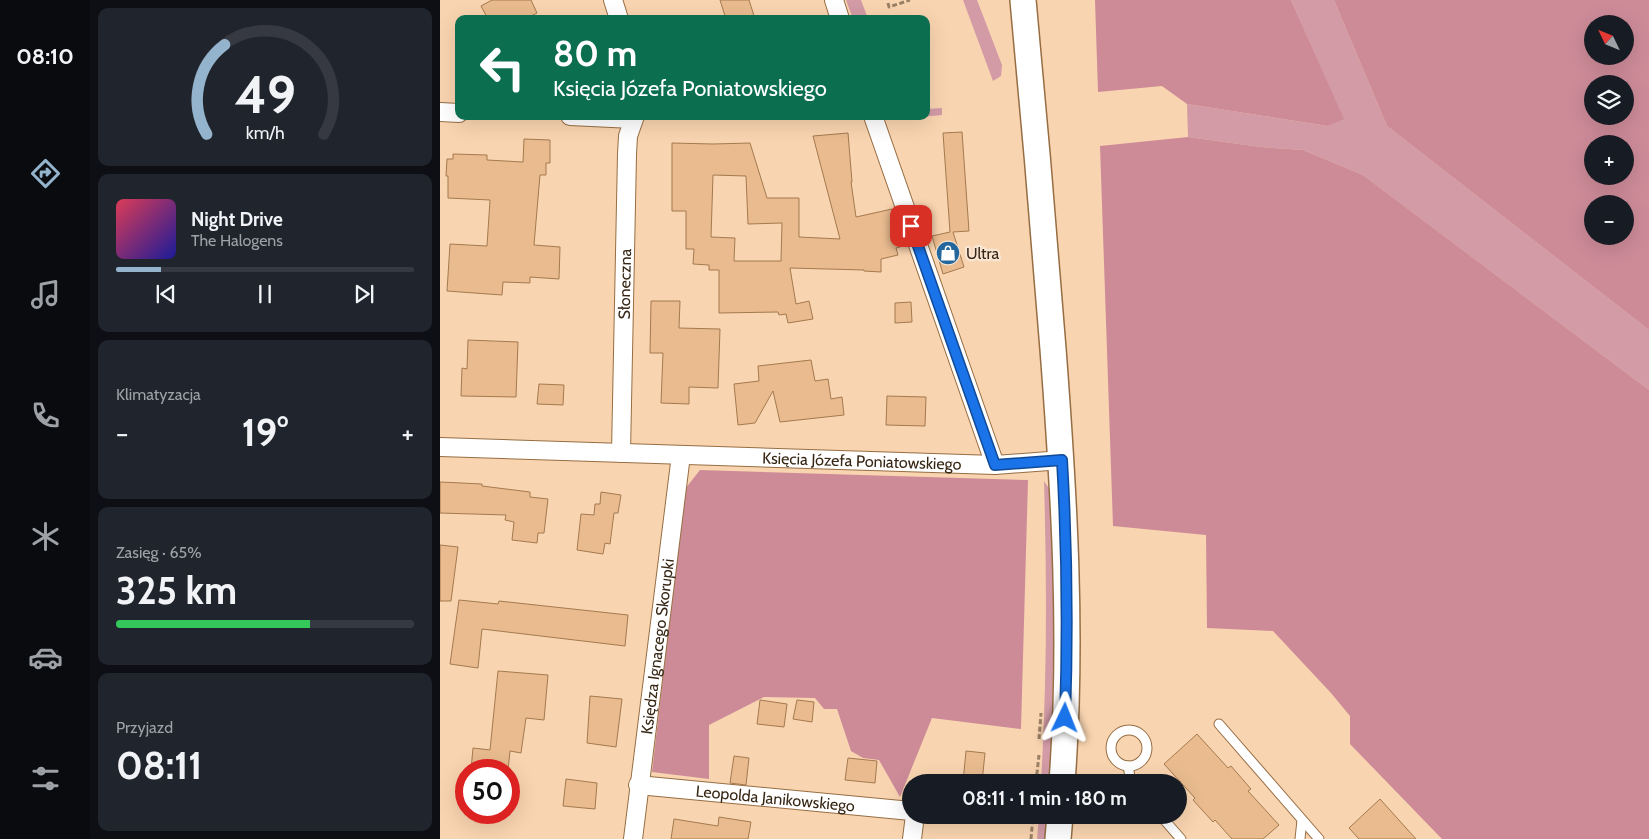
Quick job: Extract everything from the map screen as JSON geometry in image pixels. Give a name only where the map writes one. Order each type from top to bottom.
[{"type":"main road","points":[[1023,0],[1041,200],[1065,518],[1066,682],[1062,774]]},
{"type":"main road","points":[[1058,839],[1059,824]]},
{"type":"street","points":[[613,0],[618,15]]},
{"type":"street","points":[[834,0],[839,15]]},
{"type":"street","points":[[440,112],[455,113]]},
{"type":"street","name":"Słoneczna","points":[[621,453],[627,154],[628,136],[633,120]]},
{"type":"street","points":[[874,120],[995,465]]},
{"type":"street","name":"Księcia Józefa Poniatowskiego","points":[[440,447],[995,465],[1062,460]]},
{"type":"street","name":"Księdza Ignacego Skorupki","points":[[633,839],[638,785],[681,455]]},
{"type":"street","name":"Leopolda Janikowskiego","points":[[638,785],[902,810]]},
{"type":"street","points":[[912,839],[914,824]]},
{"type":"lane","points":[[1219,724],[1319,839]]},
{"type":"lane","points":[[1129,730],[1136,731],[1142,735],[1147,748],[1141,761],[1135,765],[1128,766],[1116,760],[1112,755],[1111,748],[1112,741],[1116,736],[1122,731],[1129,730]]},
{"type":"lane","points":[[1128,766],[1130,774]]},
{"type":"lane","points":[[1300,839],[1302,820]]},
{"type":"lane","points":[[1168,824],[1182,839]]},
{"type":"path","points":[[888,2],[889,7],[910,0]]},
{"type":"path","points":[[1039,741],[1041,706]]},
{"type":"path","points":[[1037,774],[1039,750]]},
{"type":"path","points":[[1031,839],[1032,824]]},
{"type":"shaded area","points":[[846,0],[861,0],[867,15],[852,15]]},
{"type":"shaded area","points":[[963,0],[977,0],[1002,65],[1001,76],[993,81]]},
{"type":"shaded area","points":[[1095,0],[1291,0],[1344,119],[1328,126],[1187,104],[1162,86],[1098,92]]},
{"type":"shaded area","points":[[1291,0],[1334,0],[1387,126],[1649,330],[1649,390],[1363,175],[1303,150],[1261,147],[1188,137],[1187,104],[1328,126],[1343,118]]},
{"type":"shaded area","points":[[1334,0],[1649,0],[1649,330],[1387,126]]},
{"type":"shaded area","points":[[942,108],[942,115],[930,116],[930,109]]},
{"type":"shaded area","points":[[1188,137],[1261,147],[1303,150],[1363,175],[1649,390],[1649,839],[1442,839],[1350,744],[1350,716],[1273,631],[1207,628],[1206,535],[1113,526],[1100,146]]},
{"type":"shaded area","points":[[700,470],[1028,480],[1021,729],[932,718],[909,774],[902,774],[902,792],[900,797],[879,760],[863,758],[851,751],[837,709],[824,709],[815,698],[764,697],[709,725],[709,779],[652,772],[685,489]]},
{"type":"shaded area","points":[[1044,481],[1050,490],[1051,498],[1053,675],[1050,774],[1041,774],[1046,632]]},
{"type":"shaded area","points":[[1038,824],[1046,824],[1045,839],[1037,839]]},
{"type":"building","points":[[492,0],[531,0],[537,13],[533,15],[486,15],[481,6]]},
{"type":"building","points":[[720,0],[749,0],[754,15],[725,15]]},
{"type":"building","points":[[962,132],[969,231],[953,232],[964,267],[943,274],[932,236],[950,232],[943,133]]},
{"type":"building","points":[[848,133],[851,182],[856,217],[892,209],[900,247],[896,248],[898,255],[881,259],[881,272],[790,268],[796,304],[809,301],[813,319],[788,323],[786,314],[779,315],[778,312],[719,313],[719,270],[709,270],[709,265],[693,264],[694,249],[686,249],[686,211],[672,211],[672,143],[750,143],[767,198],[799,198],[799,237],[840,239],[813,136]],"holes":[[[713,175],[746,176],[748,224],[782,223],[781,261],[734,261],[735,238],[711,237]]]},
{"type":"building","points":[[524,139],[550,140],[550,163],[546,163],[546,175],[540,175],[534,245],[560,247],[559,279],[530,277],[530,283],[503,282],[502,295],[447,291],[450,244],[487,246],[490,200],[448,198],[447,159],[453,159],[453,154],[487,155],[487,160],[523,162]]},
{"type":"building","points":[[651,301],[680,301],[679,328],[720,329],[718,388],[689,387],[689,404],[661,403],[663,353],[650,353]]},
{"type":"building","points":[[911,302],[912,322],[895,323],[895,303]]},
{"type":"building","points":[[468,340],[518,342],[516,397],[461,396],[462,368],[467,369]]},
{"type":"building","points":[[811,360],[815,381],[828,379],[831,399],[842,397],[844,415],[780,422],[773,391],[755,423],[738,425],[734,384],[759,381],[758,366]]},
{"type":"building","points":[[539,384],[564,385],[563,405],[537,404]]},
{"type":"building","points":[[887,396],[926,397],[925,426],[886,425]]},
{"type":"building","points":[[440,482],[482,484],[482,486],[530,492],[530,497],[548,499],[544,533],[538,533],[537,543],[512,540],[514,522],[505,520],[506,515],[440,513]]},
{"type":"building","points":[[601,492],[621,495],[618,513],[614,513],[610,544],[605,543],[603,554],[577,550],[581,514],[594,515],[595,504],[600,504]]},
{"type":"building","points":[[440,545],[458,547],[451,601],[440,601]]},
{"type":"building","points":[[459,600],[498,604],[499,601],[628,615],[625,646],[482,629],[478,668],[450,664]]},
{"type":"building","points":[[498,671],[548,675],[544,720],[526,718],[521,753],[510,751],[509,759],[472,759],[473,748],[490,750]]},
{"type":"building","points":[[590,696],[622,699],[616,747],[587,743]]},
{"type":"building","points":[[760,700],[787,704],[784,727],[757,724]]},
{"type":"building","points":[[797,700],[814,702],[812,722],[793,719]]},
{"type":"building","points":[[1197,734],[1228,768],[1231,766],[1251,789],[1248,791],[1279,825],[1263,839],[1232,839],[1193,800],[1195,798],[1187,789],[1187,774],[1173,774],[1164,764]]},
{"type":"building","points":[[966,751],[985,753],[983,774],[964,774]]},
{"type":"building","points":[[734,756],[749,758],[746,785],[730,783]]},
{"type":"building","points":[[848,758],[877,761],[875,783],[845,780]]},
{"type":"building","points":[[566,779],[597,783],[595,809],[563,806]]},
{"type":"building","points":[[1380,799],[1416,839],[1359,839],[1349,828]]},
{"type":"building","points":[[719,817],[751,822],[748,839],[671,839],[674,819],[718,826]]},
{"type":"place","name":"Ultra","points":[[948,253]]},
{"type":"route","points":[[911,226],[995,465],[1062,460],[1066,588],[1065,718]]}]
